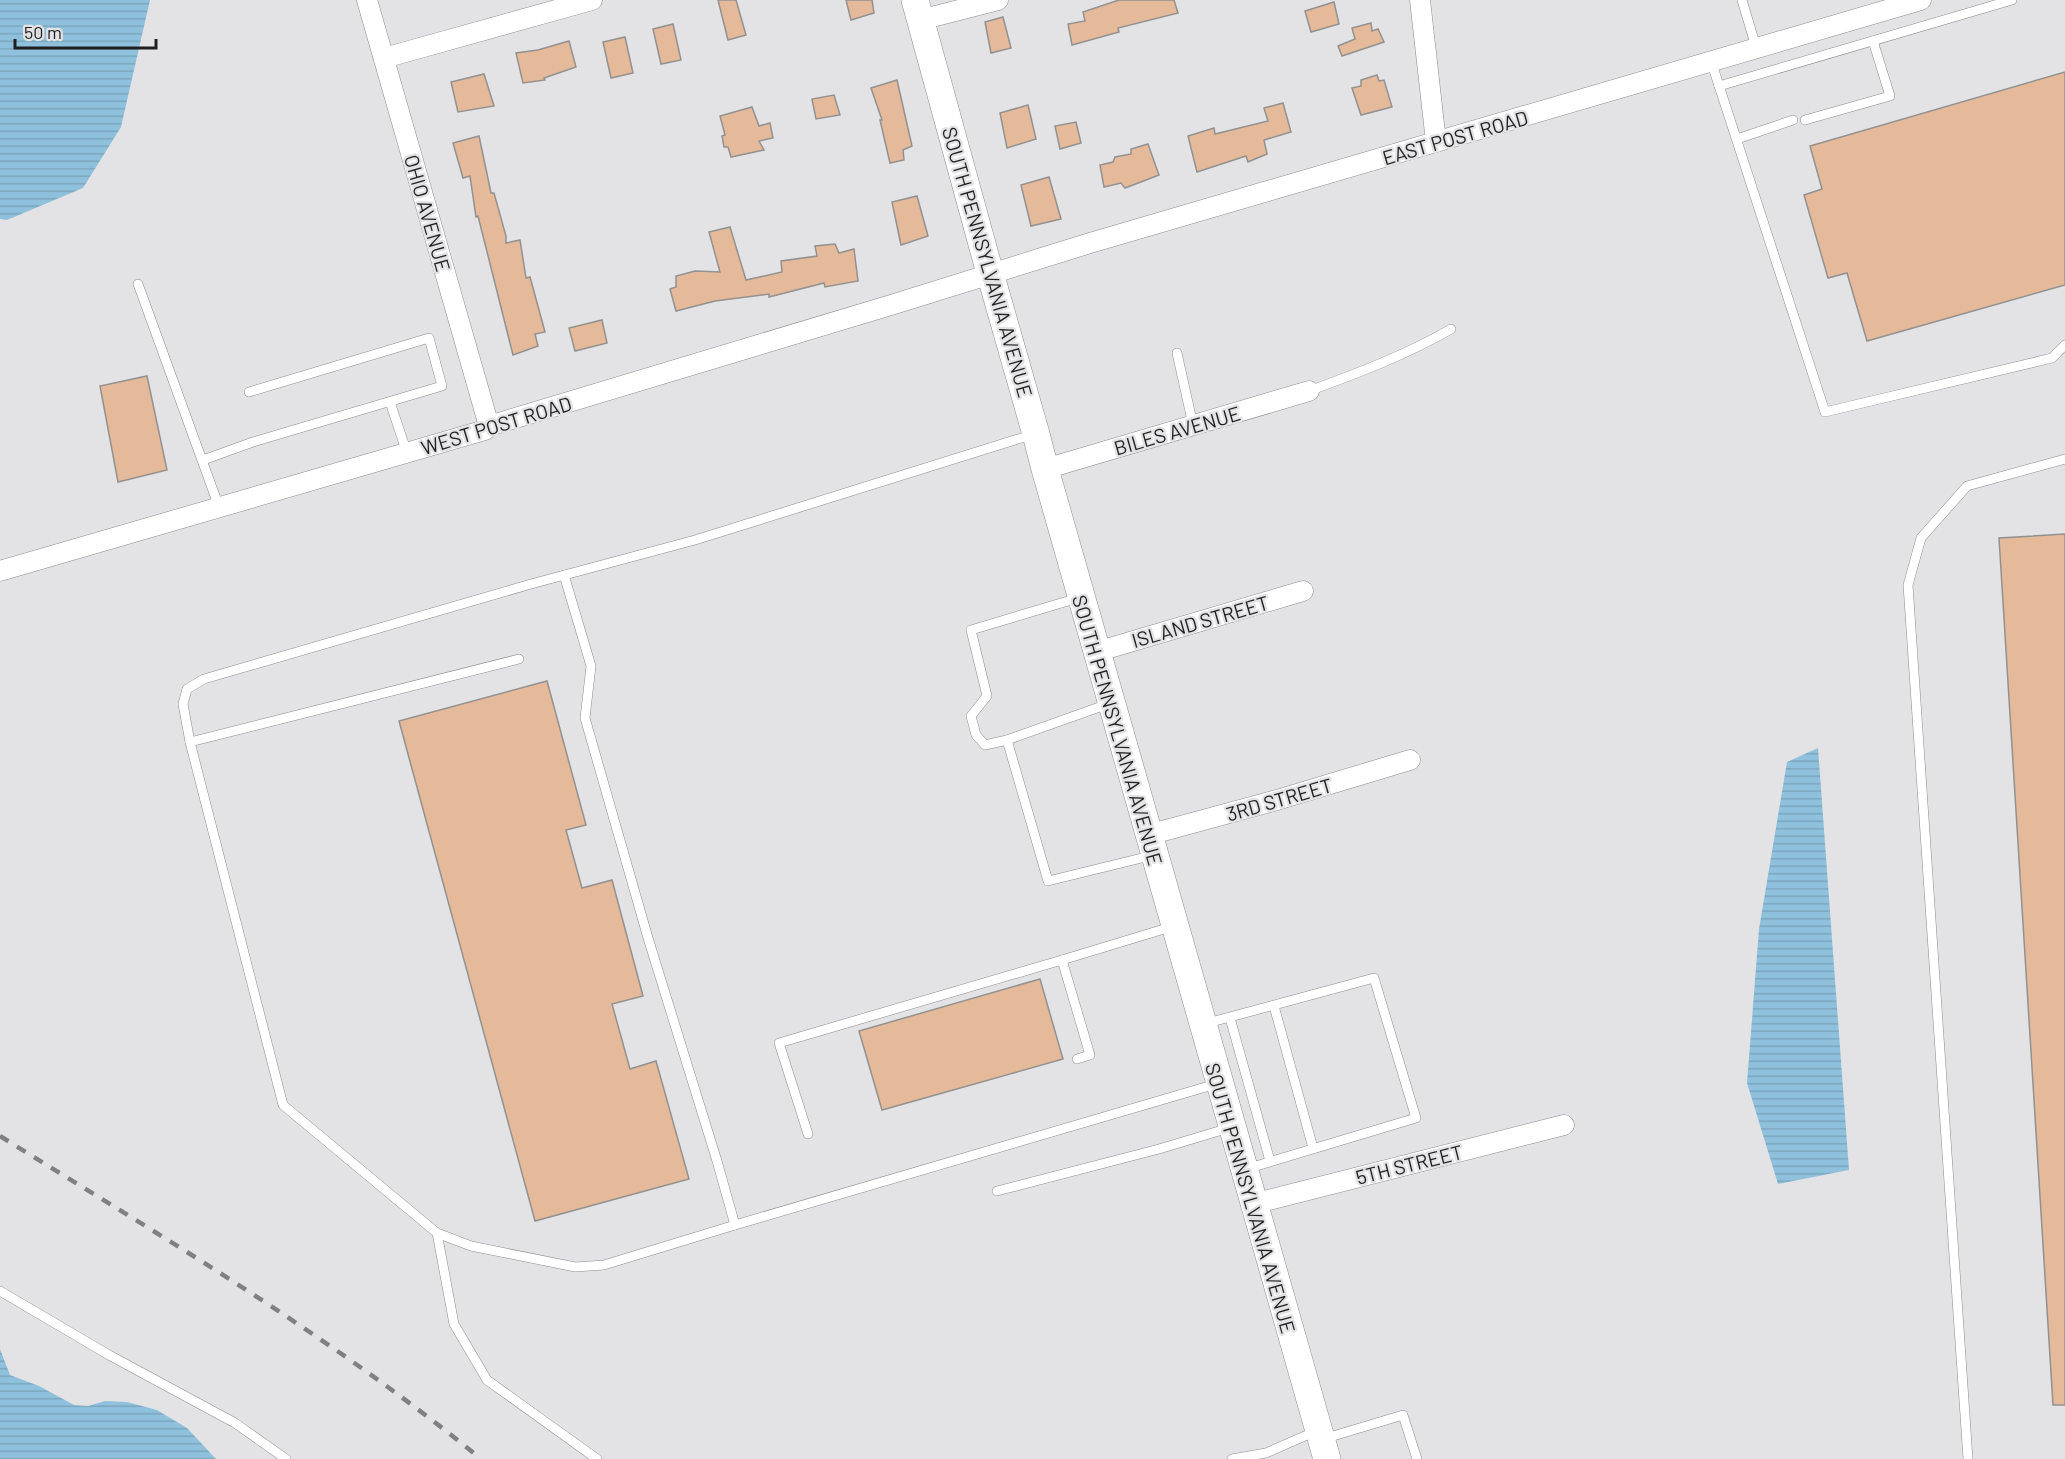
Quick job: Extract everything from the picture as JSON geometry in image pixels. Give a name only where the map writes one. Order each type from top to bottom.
[{"type":"main road","name":"SOUTH PENNSYLVANIA AVENUE","points":[[917,10],[1096,652],[1322,1443]]},
{"type":"street","name":"OHIO AVENUE","points":[[367,0],[489,426]]},
{"type":"street","points":[[384,58],[592,0]]},
{"type":"street","points":[[917,10],[998,0]]},
{"type":"street","points":[[1420,0],[1436,142]]},
{"type":"street","name":"EAST POST ROAD","points":[[990,273],[1921,0]]},
{"type":"street","name":"WEST POST ROAD","points":[[0,571],[485,430],[489,426],[990,273]]},
{"type":"street","name":"BILES AVENUE","points":[[1045,469],[1309,391]]},
{"type":"street","name":"ISLAND STREET","points":[[1096,652],[1303,591]]},
{"type":"street","name":"3RD STREET","points":[[1151,845],[1277,800],[1410,760]]},
{"type":"street","name":"5TH STREET","points":[[1253,1204],[1564,1125]]},
{"type":"lane","points":[[1742,0],[1756,47]]},
{"type":"lane","points":[[1719,86],[2012,0]]},
{"type":"lane","points":[[1805,120],[1890,96],[1873,41]]},
{"type":"lane","points":[[1711,61],[1825,412],[2052,358],[2065,345]]},
{"type":"lane","points":[[1737,139],[1793,120]]},
{"type":"lane","points":[[138,284],[219,507]]},
{"type":"lane","points":[[1309,391],[1375,367],[1428,343],[1451,329]]},
{"type":"lane","points":[[203,460],[253,442],[442,386],[429,338],[249,392]]},
{"type":"lane","points":[[1177,353],[1193,425]]},
{"type":"lane","points":[[390,402],[407,453]]},
{"type":"lane","points":[[1036,434],[695,540],[564,575],[204,679],[187,689],[183,704],[190,742],[283,1105],[438,1233],[471,1246],[575,1267],[604,1265],[1218,1083]]},
{"type":"lane","points":[[1968,1459],[1908,585],[1922,538],[1966,486],[2065,459]]},
{"type":"lane","points":[[564,575],[591,666],[585,718],[648,938],[735,1225]]},
{"type":"lane","points":[[1081,598],[971,630],[987,696],[971,716],[976,735],[984,745],[1007,740],[1111,703]]},
{"type":"lane","points":[[190,742],[519,659]]},
{"type":"lane","points":[[1007,740],[1048,881],[1151,845]]},
{"type":"lane","points":[[808,1134],[779,1043],[1174,926]]},
{"type":"lane","points":[[1062,960],[1090,1055],[1077,1059]]},
{"type":"lane","points":[[1202,1025],[1374,978],[1416,1118],[1243,1169]]},
{"type":"lane","points":[[1274,1006],[1313,1148]]},
{"type":"lane","points":[[1230,1018],[1270,1161]]},
{"type":"lane","points":[[997,1191],[1231,1128]]},
{"type":"lane","points":[[438,1233],[454,1324],[487,1380],[597,1459]]},
{"type":"lane","points":[[0,1291],[109,1355],[235,1423],[286,1459]]},
{"type":"lane","points":[[1232,1459],[1322,1443],[1403,1415],[1417,1459]]},
{"type":"water","points":[[0,0],[150,0],[121,127],[83,188],[7,220],[0,219]]},
{"type":"water","points":[[1818,748],[1849,1170],[1778,1184],[1747,1083],[1759,929],[1787,762]]},
{"type":"water","points":[[0,1349],[10,1375],[39,1386],[74,1405],[88,1406],[105,1401],[127,1402],[157,1410],[187,1428],[216,1459],[0,1459]]},
{"type":"building","points":[[718,0],[736,0],[746,35],[728,40]]},
{"type":"building","points":[[846,0],[872,0],[874,13],[851,20]]},
{"type":"building","points":[[1119,0],[1174,0],[1178,13],[1118,28],[1119,32],[1072,45],[1068,24],[1085,21],[1083,12]]},
{"type":"building","points":[[1334,2],[1339,24],[1311,32],[1305,11]]},
{"type":"building","points":[[1003,17],[1011,48],[991,53],[985,22]]},
{"type":"building","points":[[1371,23],[1372,31],[1378,29],[1384,42],[1342,56],[1338,46],[1355,39],[1352,28]]},
{"type":"building","points":[[673,24],[681,60],[661,64],[653,29]]},
{"type":"building","points":[[625,37],[633,73],[611,78],[603,42]]},
{"type":"building","points":[[569,41],[576,67],[544,78],[545,80],[523,83],[516,53],[538,50]]},
{"type":"building","points":[[2065,72],[2065,285],[1867,341],[1847,273],[1828,278],[1804,195],[1822,189],[1810,146]]},
{"type":"building","points":[[484,74],[494,106],[458,112],[451,82]]},
{"type":"building","points":[[1377,75],[1379,81],[1384,80],[1392,107],[1361,115],[1352,88],[1361,86],[1361,80]]},
{"type":"building","points":[[897,80],[912,146],[903,150],[904,160],[890,163],[880,120],[882,120],[871,88]]},
{"type":"building","points":[[834,95],[840,115],[816,119],[812,99]]},
{"type":"building","points":[[1283,103],[1291,132],[1264,140],[1267,154],[1248,162],[1246,156],[1197,172],[1188,136],[1214,128],[1215,134],[1268,121],[1264,108]]},
{"type":"building","points":[[1028,105],[1036,139],[1007,148],[1000,113]]},
{"type":"building","points":[[752,107],[759,126],[770,123],[773,138],[759,141],[764,150],[731,157],[728,147],[724,147],[722,136],[725,135],[720,116]]},
{"type":"building","points":[[1076,122],[1081,143],[1060,149],[1055,126]]},
{"type":"building","points":[[479,136],[491,193],[494,193],[506,243],[520,240],[526,278],[530,277],[545,332],[535,334],[538,346],[513,355],[478,216],[476,217],[470,176],[463,178],[453,143]]},
{"type":"building","points":[[1148,144],[1159,175],[1125,188],[1121,183],[1104,187],[1100,165],[1113,162],[1115,157],[1131,154],[1131,149]]},
{"type":"building","points":[[1049,177],[1061,219],[1031,226],[1021,185]]},
{"type":"building","points":[[917,196],[928,236],[901,245],[892,202]]},
{"type":"building","points":[[730,227],[746,280],[782,272],[781,261],[817,256],[815,246],[835,244],[839,253],[854,249],[858,281],[825,287],[824,283],[769,297],[769,294],[715,301],[676,311],[670,289],[676,287],[676,276],[695,271],[720,272],[709,232]]},
{"type":"building","points":[[602,320],[607,343],[575,351],[569,328]]},
{"type":"building","points":[[147,376],[167,470],[118,482],[100,386]]},
{"type":"building","points":[[2065,534],[2065,1405],[2053,1405],[1999,538]]},
{"type":"building","points":[[547,681],[586,825],[566,830],[582,888],[612,880],[643,996],[612,1004],[630,1069],[656,1061],[689,1179],[535,1221],[399,721]]},
{"type":"building","points":[[1040,979],[1063,1059],[882,1110],[859,1031]]},
{"type":"railway","points":[[0,1136],[185,1251],[306,1330],[366,1371],[481,1459]]}]
